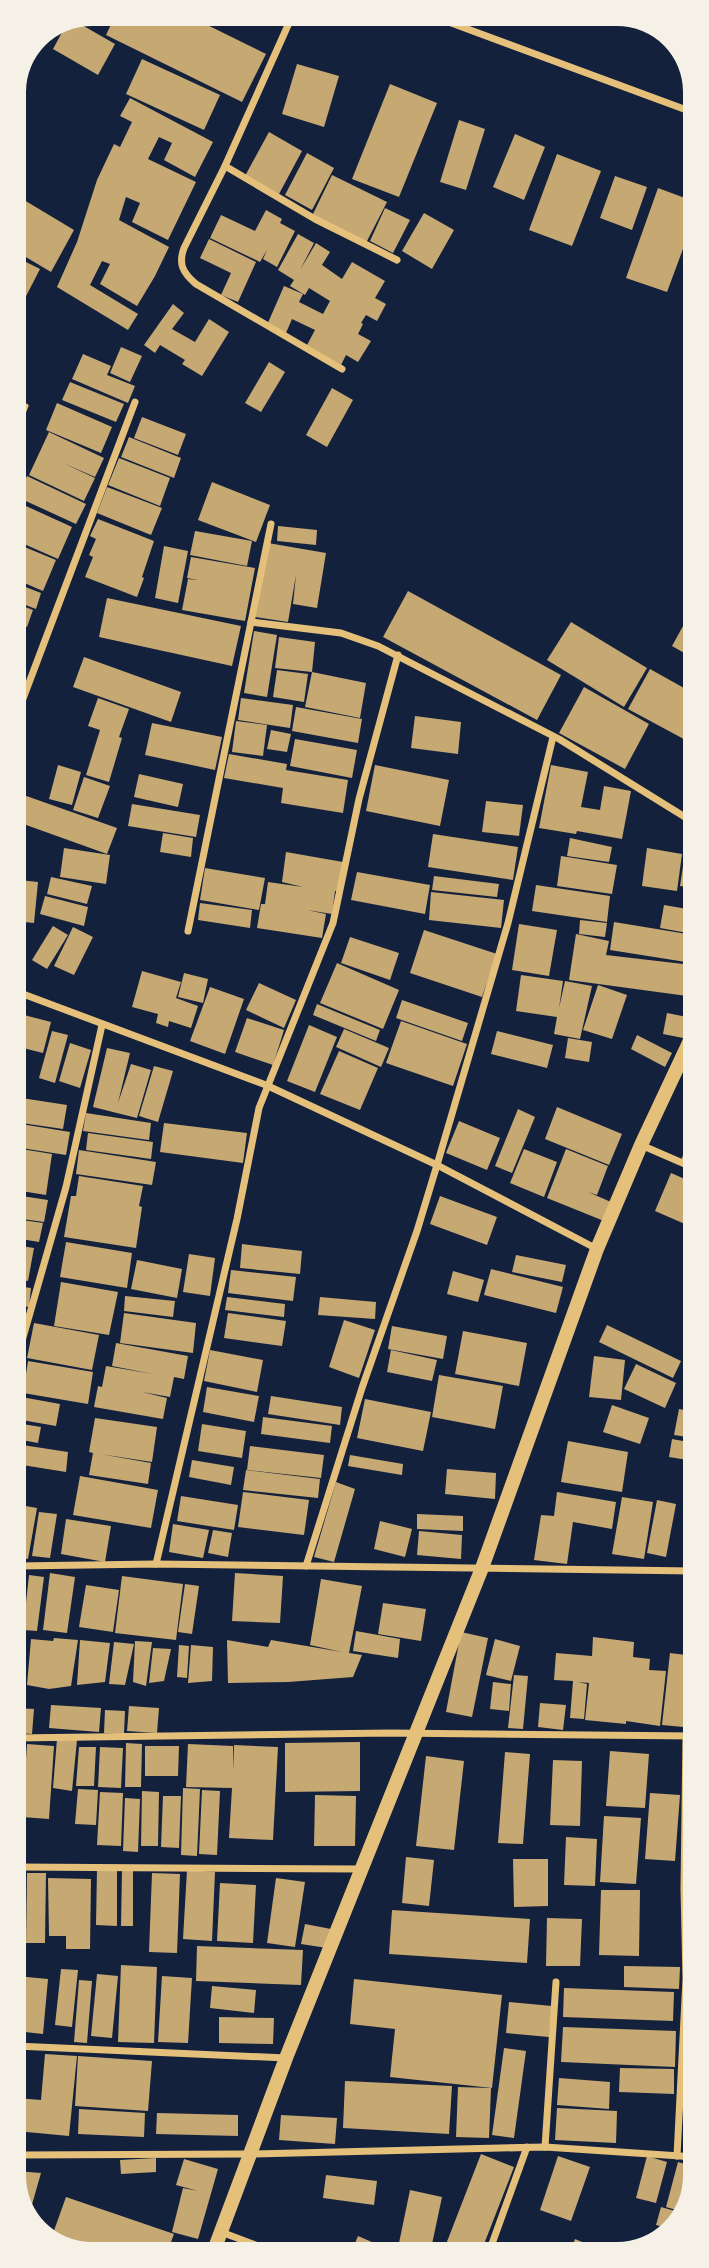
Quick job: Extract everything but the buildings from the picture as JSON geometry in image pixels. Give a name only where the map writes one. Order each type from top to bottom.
[{"type":"main road","points":[[217,2242],[286,2058],[482,1569],[597,1249],[683,1055]]},
{"type":"street","points":[[288,26],[225,166],[184,248],[180,258],[181,267],[196,284],[342,369]]},
{"type":"street","points":[[460,26],[683,109]]},
{"type":"street","points":[[225,166],[315,219],[397,260]]},
{"type":"street","points":[[26,691],[135,402]]},
{"type":"street","points":[[188,931],[271,524]]},
{"type":"street","points":[[251,622],[341,633],[398,655],[553,737],[683,816]]},
{"type":"street","points":[[156,1564],[240,1208],[259,1108],[333,923],[359,799],[398,655]]},
{"type":"street","points":[[306,1566],[362,1388],[437,1166],[508,923],[553,737]]},
{"type":"street","points":[[26,995],[267,1086],[437,1166],[597,1249]]},
{"type":"street","points":[[26,1327],[66,1186],[102,1025]]},
{"type":"street","points":[[641,1145],[683,1163]]},
{"type":"street","points":[[26,1566],[156,1564],[683,1571]]},
{"type":"street","points":[[26,1738],[415,1733],[683,1736]]},
{"type":"street","points":[[26,1867],[363,1869]]},
{"type":"street","points":[[545,2147],[556,1982]]},
{"type":"street","points":[[26,2046],[286,2058]]},
{"type":"street","points":[[677,2156],[683,2050]]},
{"type":"street","points":[[493,2242],[527,2147]]},
{"type":"street","points":[[26,2155],[545,2147],[683,2156]]},
{"type":"street","points":[[221,2232],[248,2242]]}]
